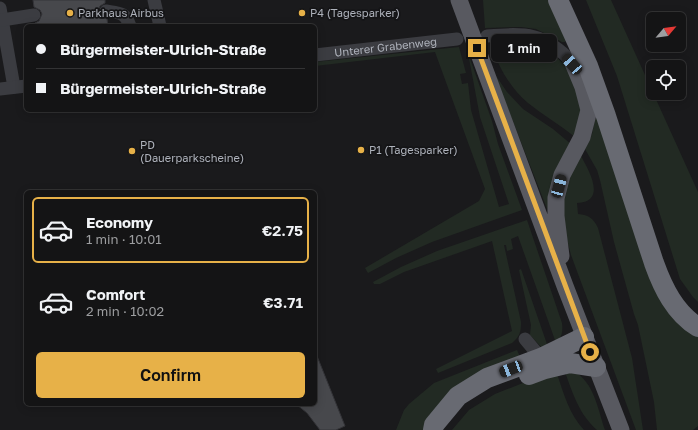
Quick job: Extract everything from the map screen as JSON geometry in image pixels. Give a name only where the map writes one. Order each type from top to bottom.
[{"type":"highway","points":[[558,0],[588,66],[663,286],[675,306],[698,327]]},
{"type":"highway","points":[[572,64],[588,81],[606,116]]},
{"type":"highway","points":[[433,430],[434,425],[458,396],[487,378],[541,358],[584,337]]},
{"type":"highway","points":[[446,430],[465,405],[492,389],[545,369],[570,363],[596,367]]},
{"type":"main road","points":[[459,0],[584,337],[621,430]]},
{"type":"main road","points":[[565,286],[556,216],[556,198],[562,175],[582,137],[589,110],[583,87],[572,64]]},
{"type":"street","points":[[154,0],[160,24]]},
{"type":"street","points":[[106,11],[123,14],[129,24]]},
{"type":"street","points":[[0,89],[20,87],[1,14],[34,15]]},
{"type":"street","points":[[487,36],[517,34],[533,36],[553,45],[563,53],[572,64]]},
{"type":"street","name":"Unterer Grabenweg","points":[[317,55],[457,39]]},
{"type":"street","points":[[524,339],[541,358]]},
{"type":"shaded area","points":[[483,0],[551,0],[568,39],[565,42],[562,42],[536,29],[521,27],[485,28]]},
{"type":"shaded area","points":[[586,0],[611,0],[646,77],[646,100],[656,100],[698,192],[698,302],[680,279],[617,76]]},
{"type":"shaded area","points":[[510,41],[530,43],[548,51],[567,66],[576,83],[582,114],[575,137],[521,97],[505,76],[491,43]]},
{"type":"shaded area","points":[[459,47],[466,73],[460,74],[462,84],[468,83],[471,110],[499,207],[509,204],[480,117],[468,53],[492,121],[498,144],[522,210],[432,242],[396,258],[368,273],[365,268],[479,201],[485,189],[435,52],[317,66],[317,62]]},
{"type":"shaded area","points":[[494,73],[507,92],[523,109],[553,129],[572,145],[551,219]]},
{"type":"shaded area","points":[[599,118],[634,229],[698,334],[698,426],[693,430],[657,430],[654,402],[638,325],[614,242],[597,170],[585,149],[592,134],[595,119]]},
{"type":"shaded area","points":[[581,156],[591,176],[594,191],[592,197],[586,201],[577,203],[578,214],[585,215],[590,218],[598,228],[632,358],[643,430],[636,430],[571,255],[566,235],[562,213],[563,199],[570,177]]},
{"type":"shaded area","points":[[527,220],[562,323],[560,339],[556,343],[518,236],[511,239],[513,249],[507,251],[506,245],[504,245],[521,322],[520,331],[517,338],[512,343],[438,373],[436,369],[512,331],[492,241],[404,272],[380,284],[374,284],[373,282],[401,267],[437,251]]},
{"type":"shaded area","points":[[521,269],[548,347],[543,349],[530,335],[531,325],[519,270]]},
{"type":"shaded area","points":[[517,350],[523,364],[487,378],[433,430],[396,430],[404,410],[434,383]]},
{"type":"shaded area","points":[[573,371],[586,382],[591,389],[605,430],[597,430],[581,410],[565,372]]},
{"type":"shaded area","points":[[557,374],[571,411],[584,430],[452,430],[469,410],[495,394],[528,381]]},
{"type":"building","name":"Parkhaus Airbus","points":[[33,0],[105,0],[105,3],[100,6],[98,10],[101,17],[107,19],[108,24],[35,24],[39,21],[42,14],[40,10],[34,7]]},
{"type":"building","points":[[317,356],[345,426],[336,430],[320,430],[307,413],[298,406],[317,406]]},
{"type":"place","name":"Parkhaus Airbus","points":[[70,13]]},
{"type":"place","name":"P4 (Tagesparker)","points":[[302,13]]},
{"type":"place","name":"P1 (Tagesparker)","points":[[361,150]]},
{"type":"place","name":"PD (Dauerparkscheine)","points":[[132,151]]},
{"type":"route","points":[[477,48],[590,352]]}]
